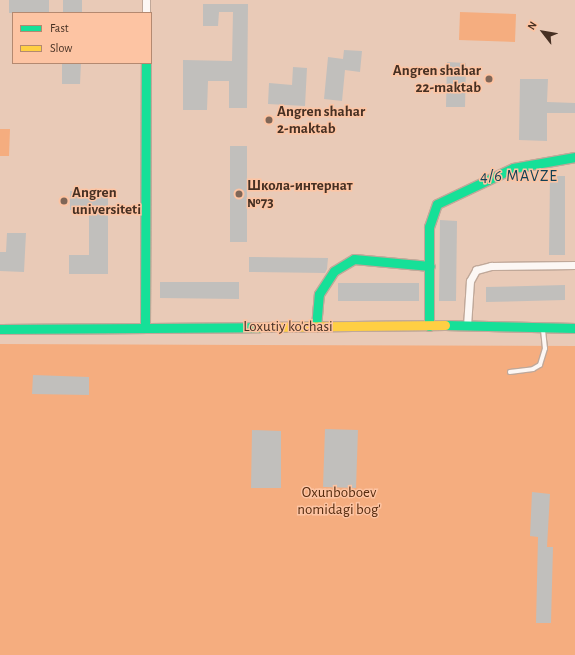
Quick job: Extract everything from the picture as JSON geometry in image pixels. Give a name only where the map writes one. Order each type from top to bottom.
[{"type":"street","points":[[146,0],[146,12]]},
{"type":"street","points":[[145,328],[146,64]]},
{"type":"street","points":[[429,326],[429,227],[437,204],[513,168],[575,157]]},
{"type":"street","points":[[316,328],[319,294],[334,271],[354,259],[430,266]]},
{"type":"street","points":[[467,326],[470,281],[476,270],[491,266],[575,265]]},
{"type":"street","name":"Loxutiy ko'chasi","points":[[0,328],[316,328],[429,326],[543,329],[575,328]]},
{"type":"lane","points":[[510,372],[533,369],[540,365],[545,349],[543,329]]},
{"type":"green space","points":[[460,12],[516,14],[515,42],[459,40]]},
{"type":"green space","points":[[0,129],[10,129],[9,156],[0,156]]},
{"type":"green space","name":"Oxunboboev nomidagi bog'","points":[[0,344],[575,346],[575,655],[0,655]]},
{"type":"building","points":[[9,0],[49,0],[49,12],[9,13]]},
{"type":"building","points":[[63,0],[82,0],[82,12],[63,12]]},
{"type":"building","points":[[203,4],[248,4],[247,108],[229,108],[229,81],[208,81],[207,110],[183,110],[183,60],[232,61],[233,12],[219,12],[218,26],[203,26]]},
{"type":"building","points":[[344,50],[362,51],[360,72],[345,70],[342,101],[324,99],[328,57],[343,59]]},
{"type":"building","points":[[447,62],[466,63],[465,107],[446,107]]},
{"type":"building","points":[[62,64],[81,64],[80,84],[62,84]]},
{"type":"building","points":[[293,67],[307,68],[305,106],[268,104],[269,83],[292,85]]},
{"type":"building","points":[[520,79],[548,79],[547,102],[575,103],[575,113],[547,113],[547,141],[519,140]]},
{"type":"building","name":"Школа-интернат №73","points":[[230,146],[247,146],[247,242],[230,242]]},
{"type":"building","points":[[550,176],[565,176],[565,255],[549,255]]},
{"type":"building","points":[[70,191],[108,191],[108,274],[69,274],[69,255],[89,255],[89,210],[70,210]]},
{"type":"building","points":[[440,220],[457,221],[456,301],[439,301]]},
{"type":"building","points":[[7,233],[26,233],[24,272],[0,271],[0,252],[6,252]]},
{"type":"building","points":[[249,257],[328,258],[325,273],[249,272]]},
{"type":"building","points":[[160,282],[239,282],[239,299],[160,298]]},
{"type":"building","points":[[338,283],[419,283],[419,301],[338,301]]},
{"type":"building","points":[[565,285],[565,300],[486,302],[486,287]]},
{"type":"building","points":[[33,375],[89,377],[89,395],[32,394]]},
{"type":"building","points":[[325,429],[358,430],[356,488],[323,487]]},
{"type":"building","points":[[252,430],[281,431],[281,488],[251,488]]},
{"type":"building","points":[[532,492],[550,494],[547,547],[553,547],[551,623],[536,623],[538,537],[530,536]]},
{"type":"traffic: fast","points":[[145,328],[146,64]]},
{"type":"traffic: fast","points":[[429,326],[429,227],[437,204],[513,168],[575,157]]},
{"type":"traffic: fast","points":[[316,327],[319,294],[334,271],[354,259],[430,266]]},
{"type":"traffic: fast","points":[[445,325],[575,328]]},
{"type":"traffic: fast","points":[[0,329],[260,327]]},
{"type":"traffic: slow","points":[[260,327],[445,325]]},
{"type":"place","name":"Angren shahar 22-maktab","points":[[489,79]]},
{"type":"place","name":"Angren shahar 2-maktab","points":[[269,120]]},
{"type":"place","name":"Школа-интернат №73","points":[[239,194]]},
{"type":"place","name":"Angren universiteti","points":[[64,201]]},
{"type":"district","name":"4/6 MAVZE","points":[[519,176]]}]
